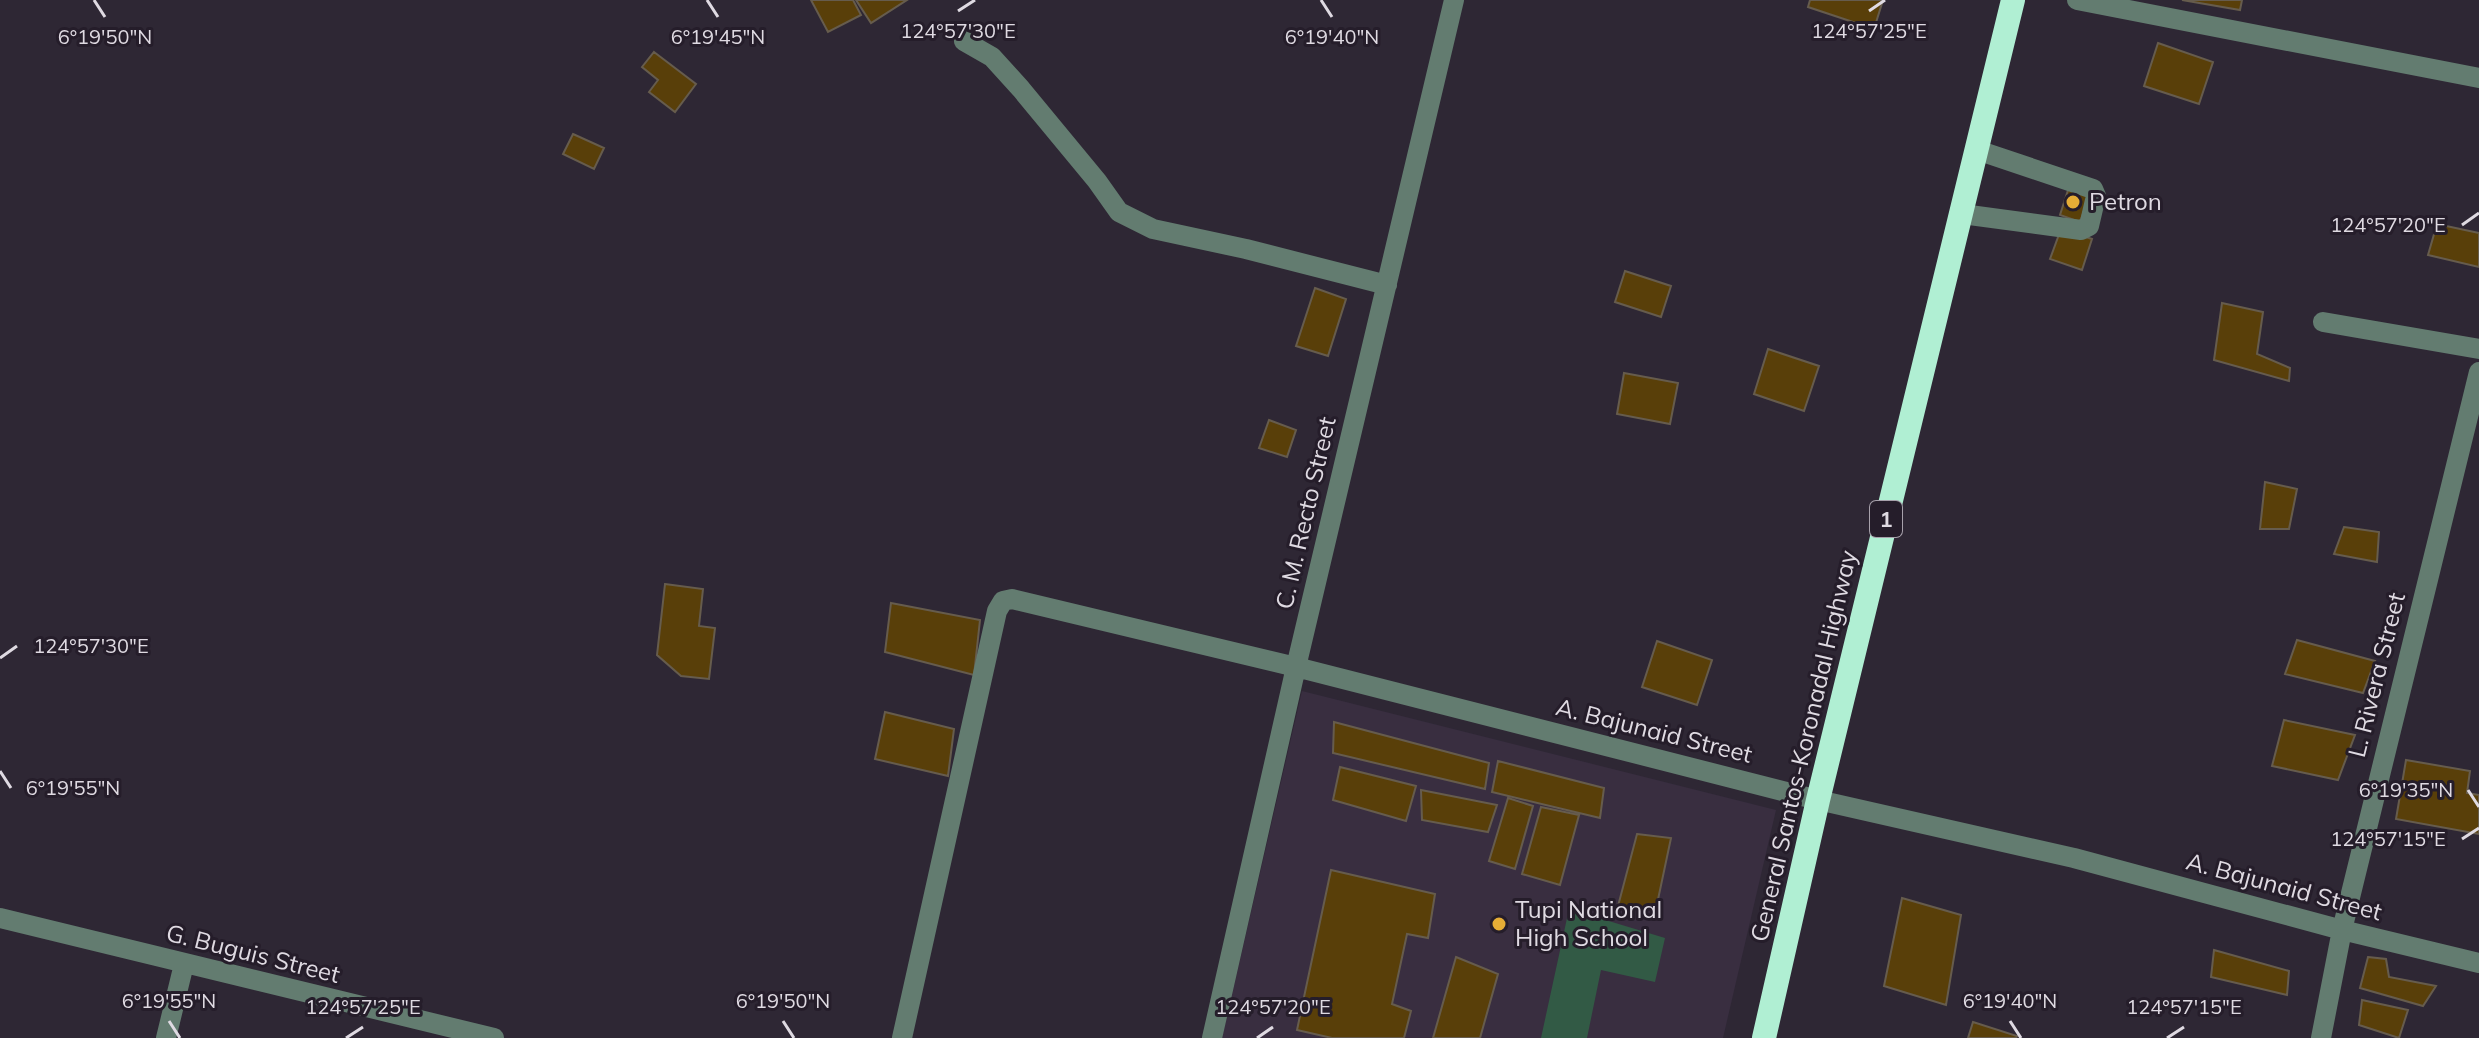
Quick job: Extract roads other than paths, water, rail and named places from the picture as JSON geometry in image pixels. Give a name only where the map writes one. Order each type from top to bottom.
[{"type":"highway","name":"General Santos-Koronadal Highway","points":[[1764,1038],[1818,800],[2013,0]]},
{"type":"street","name":"C. M. Recto Street","points":[[1212,1038],[1296,667],[1454,0]]},
{"type":"street","points":[[2077,0],[2479,78]]},
{"type":"street","points":[[964,41],[992,57],[1097,181],[1119,212],[1153,229],[1387,285]]},
{"type":"street","points":[[1962,214],[2081,230],[2089,226],[2096,196],[2093,189],[1977,150]]},
{"type":"street","points":[[2323,322],[2479,349]]},
{"type":"street","name":"L. Rivera Street","points":[[2321,1038],[2342,930],[2479,372]]},
{"type":"street","name":"A. Bajunaid Street","points":[[902,1038],[997,611],[1003,601],[1012,599],[1296,667],[1818,800],[2074,858],[2342,930],[2479,963]]},
{"type":"street","name":"G. Buguis Street","points":[[0,918],[484,1037]]},
{"type":"street","points":[[166,1038],[184,964]]},
{"type":"place","name":"Petron","points":[[2073,202]]},
{"type":"place","name":"Tupi National High School","points":[[1499,924]]}]
